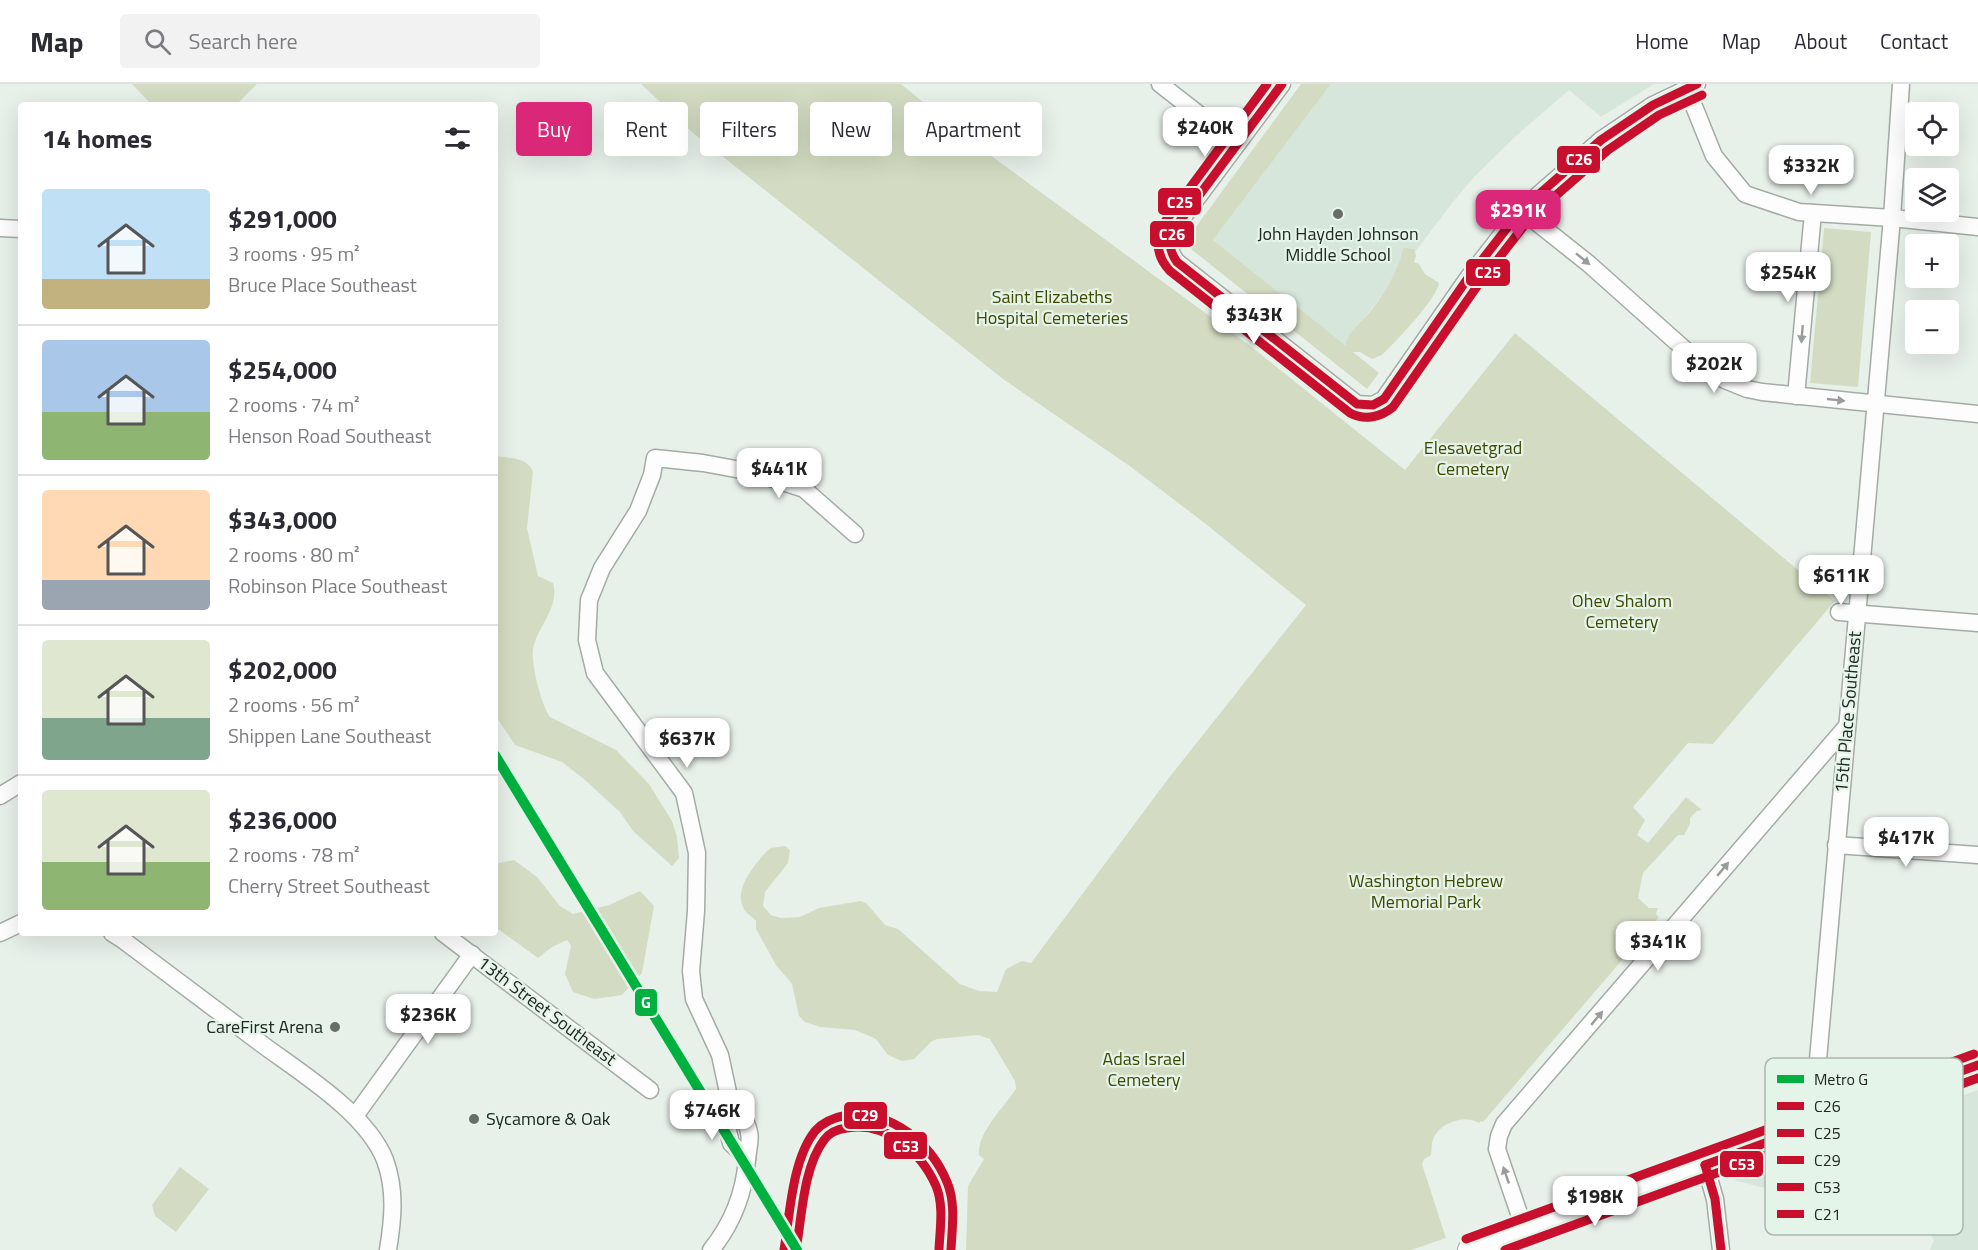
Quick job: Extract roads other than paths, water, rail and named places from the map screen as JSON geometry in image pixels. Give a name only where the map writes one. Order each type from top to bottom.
[{"type":"main road","points":[[1963,1071],[1978,1065]]},
{"type":"main road","points":[[1470,1250],[1765,1143]]},
{"type":"street","points":[[1160,84],[1236,144]]},
{"type":"street","points":[[1282,84],[1174,229],[1170,235],[1169,247],[1177,262],[1357,404],[1369,406],[1384,399],[1468,278],[1521,210],[1601,140],[1653,105],[1692,86],[1714,156],[1745,194],[1776,206],[1814,213],[1978,227]]},
{"type":"street","name":"15th Place Southeast","points":[[1818,1058],[1892,218],[1901,84]]},
{"type":"street","points":[[1521,210],[1589,264],[1701,364],[1725,381],[1747,389],[1796,396],[1978,414]]},
{"type":"street","points":[[1796,396],[1814,213]]},
{"type":"street","points":[[0,228],[18,229]]},
{"type":"street","points":[[711,1250],[723,1234],[739,1201],[747,1159],[731,1143],[727,1127],[732,1111],[720,1054],[694,999],[691,970],[696,911],[697,853],[684,793],[595,673],[587,640],[589,600],[602,568],[638,511],[652,475],[655,458],[752,471],[804,489],[855,534]]},
{"type":"street","points":[[1839,612],[1978,623]]},
{"type":"street","points":[[1525,1231],[1497,1149],[1504,1124],[1847,726]]},
{"type":"street","points":[[0,796],[18,785]]},
{"type":"street","points":[[1836,845],[1978,855]]},
{"type":"street","points":[[0,933],[18,924]]},
{"type":"street","points":[[116,936],[234,1022],[355,1116],[384,1157],[391,1178],[394,1208],[388,1250]]},
{"type":"street","name":"13th Street Southeast","points":[[447,936],[650,1090]]},
{"type":"street","points":[[355,1116],[472,954]]},
{"type":"street","points":[[1705,1165],[1715,1199],[1721,1250]]},
{"type":"metro line","name":"G","points":[[498,760],[797,1250]]},
{"type":"place","name":"John Hayden Johnson Middle School","points":[[1338,214]]},
{"type":"place","name":"CareFirst Arena","points":[[335,1027]]},
{"type":"place","name":"Sycamore & Oak","points":[[474,1119]]},
{"type":"park label","name":"Saint Elizabeths Hospital Cemeteries","points":[[1052,307]]},
{"type":"park label","name":"Elesavetgrad Cemetery","points":[[1473,458]]},
{"type":"park label","name":"Ohev Shalom Cemetery","points":[[1622,611]]},
{"type":"park label","name":"Washington Hebrew Memorial Park","points":[[1426,891]]},
{"type":"park label","name":"Adas Israel Cemetery","points":[[1144,1069]]}]
